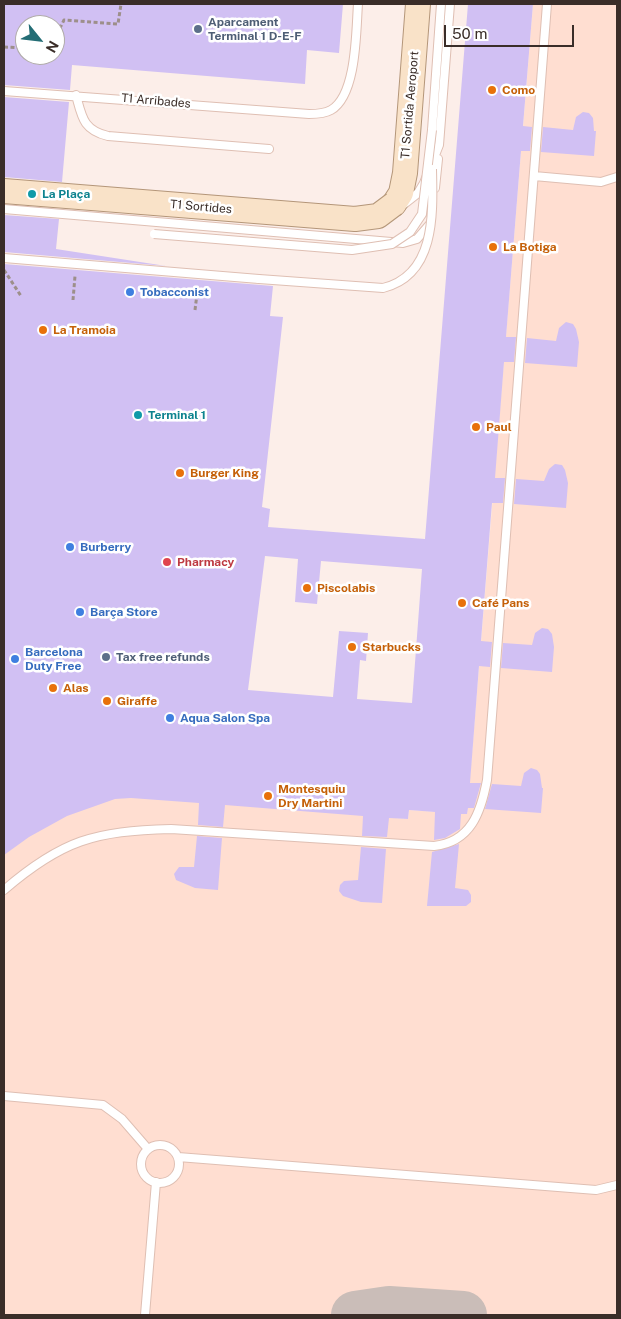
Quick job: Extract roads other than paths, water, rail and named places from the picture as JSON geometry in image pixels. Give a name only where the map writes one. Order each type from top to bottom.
[{"type":"main road","name":"T1 Sortida Aeroport","points":[[394,204],[401,193],[404,179],[418,4]]},
{"type":"main road","name":"T1 Sortides","points":[[4,191],[355,219],[378,216],[394,204]]},
{"type":"lane","name":"T1 Arribades","points":[[4,90],[309,114],[332,110],[345,92],[353,62],[358,4]]},
{"type":"lane","points":[[154,234],[352,250],[392,244],[404,237],[419,221],[424,207],[432,130],[441,4]]},
{"type":"lane","points":[[4,209],[403,243],[417,238],[430,223],[439,145],[450,4]]},
{"type":"lane","points":[[4,890],[33,865],[64,847],[98,835],[128,830],[171,828],[434,846],[445,845],[456,840],[475,822],[480,810],[487,780],[547,4]]},
{"type":"lane","points":[[76,95],[83,120],[94,132],[108,136],[269,149]]},
{"type":"lane","points":[[4,258],[363,287],[383,288],[394,285],[408,276],[423,254],[431,232],[433,208],[432,130]]},
{"type":"lane","points":[[362,209],[390,209],[410,200],[424,183],[439,145]]},
{"type":"lane","points":[[534,176],[601,182],[617,177]]},
{"type":"lane","points":[[4,1096],[103,1105],[122,1119],[148,1149]]},
{"type":"lane","points":[[154,1146],[165,1146],[178,1157],[177,1170],[173,1177],[168,1180],[156,1182],[146,1177],[142,1170],[142,1157],[148,1149],[154,1146]]},
{"type":"lane","points":[[178,1157],[596,1190],[617,1185]]},
{"type":"lane","points":[[145,1315],[156,1182]]},
{"type":"place","name":"Aparcament Terminal 1 D-E-F","points":[[198,29]]},
{"type":"place","name":"Como","points":[[492,90]]},
{"type":"place","name":"La Plaça","points":[[32,194]]},
{"type":"place","name":"La Botiga","points":[[493,247]]},
{"type":"place","name":"Tobacconist","points":[[130,292]]},
{"type":"place","name":"La Tramoia","points":[[43,330]]},
{"type":"place","name":"Terminal 1","points":[[138,415]]},
{"type":"place","name":"Paul","points":[[476,427]]},
{"type":"place","name":"Burger King","points":[[180,473]]},
{"type":"place","name":"Burberry","points":[[70,547]]},
{"type":"place","name":"Pharmacy","points":[[167,562]]},
{"type":"place","name":"Piscolabis","points":[[307,588]]},
{"type":"place","name":"Café Pans","points":[[462,603]]},
{"type":"place","name":"Barça Store","points":[[80,612]]},
{"type":"place","name":"Starbucks","points":[[352,647]]},
{"type":"place","name":"Tax free refunds","points":[[106,657]]},
{"type":"place","name":"Barcelona Duty Free","points":[[15,659]]},
{"type":"place","name":"Alas","points":[[53,688]]},
{"type":"place","name":"Giraffe","points":[[107,701]]},
{"type":"place","name":"Aqua Salon Spa","points":[[170,718]]},
{"type":"place","name":"Montesquiu Dry Martini","points":[[268,796]]}]
